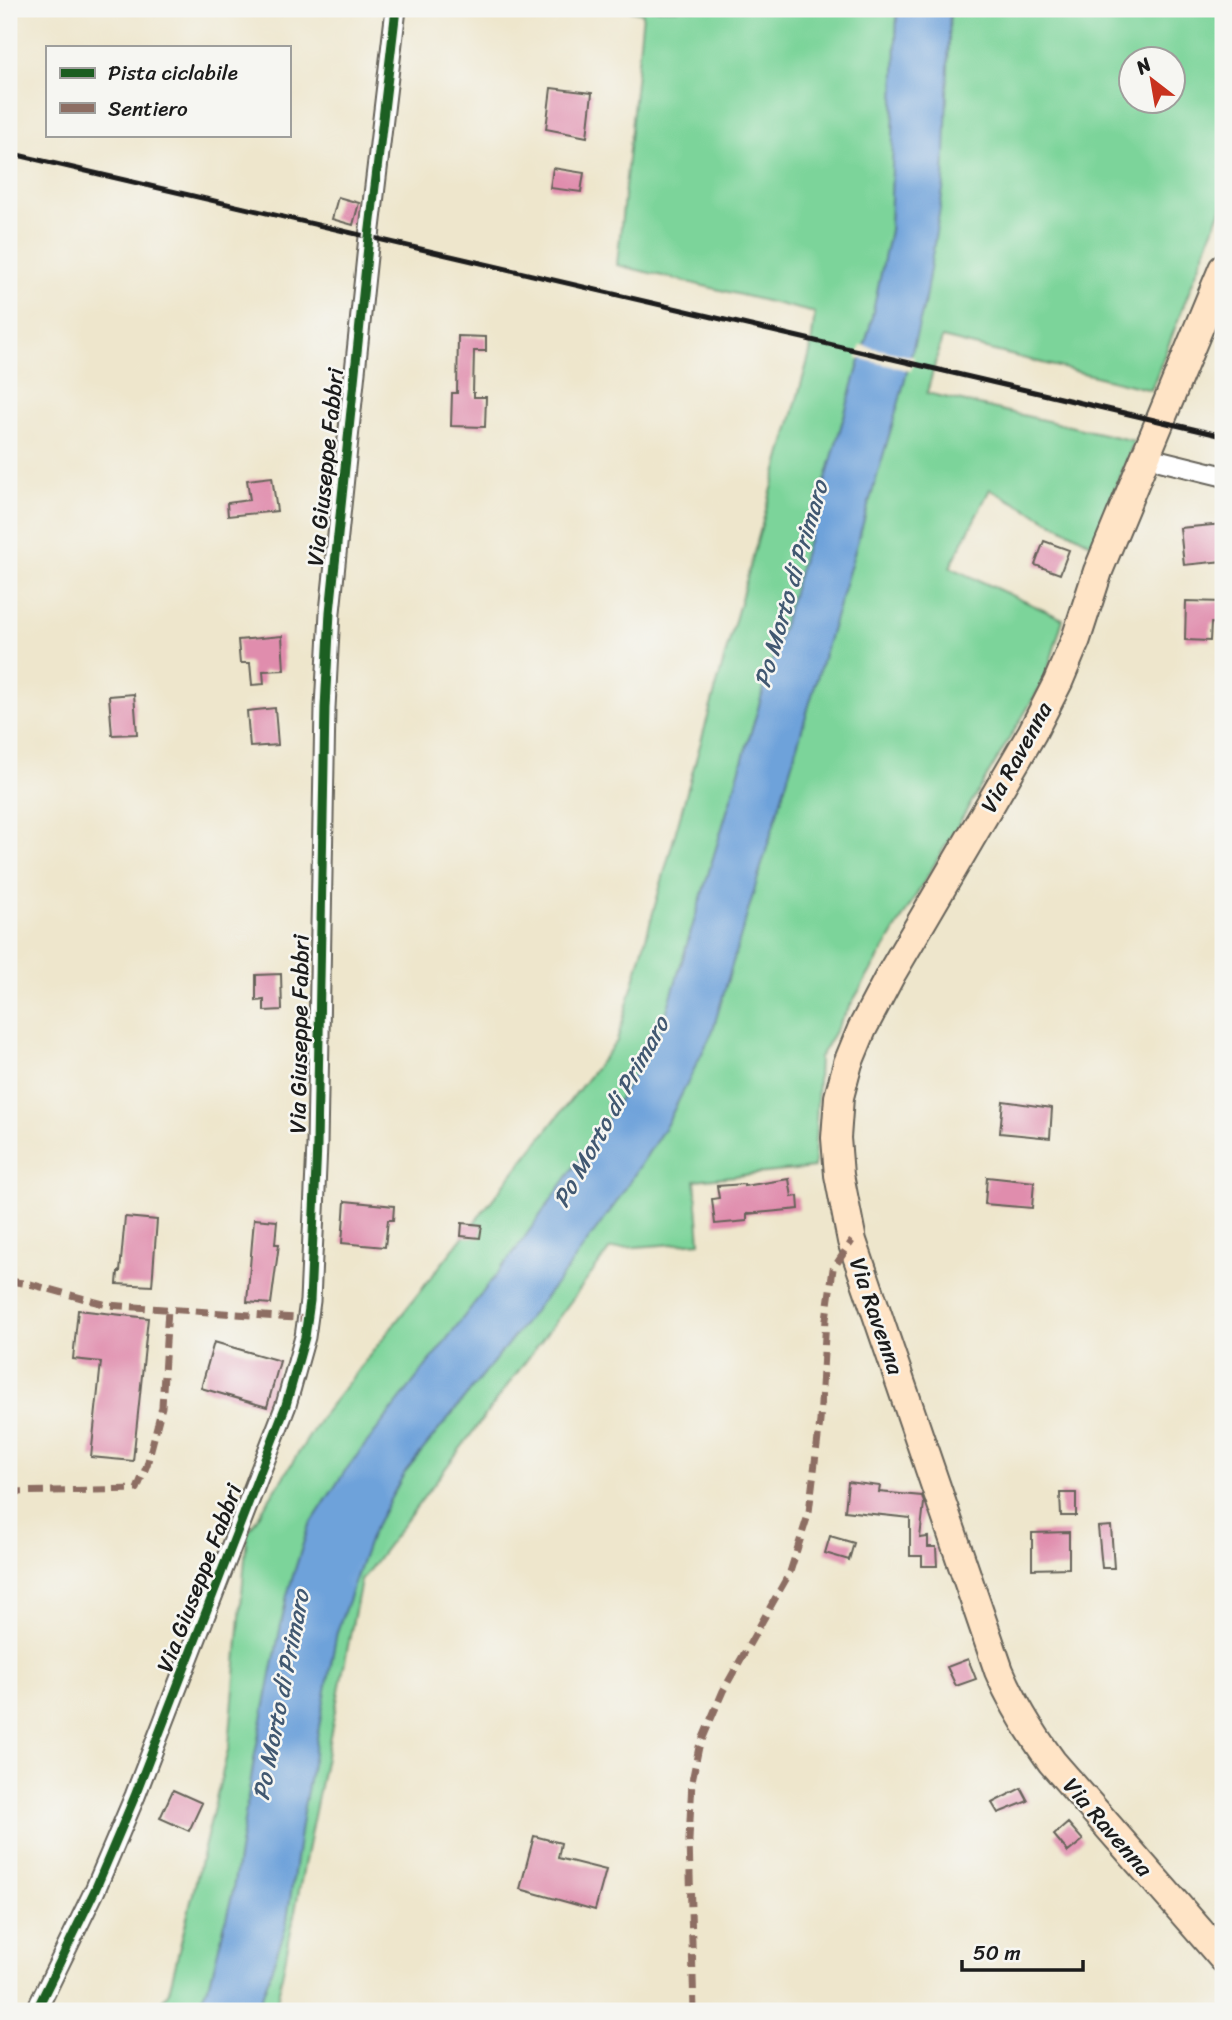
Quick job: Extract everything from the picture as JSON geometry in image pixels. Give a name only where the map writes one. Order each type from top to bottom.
[{"type":"main road","name":"Via Ravenna","points":[[1223,269],[1098,571],[1076,639],[1058,682],[1032,733],[891,974],[862,1029],[848,1063],[839,1097],[836,1138],[844,1208],[856,1253],[1010,1699],[1052,1762],[1223,1958]]},
{"type":"main road","name":"Via Ravenna","points":[[1076,639],[1117,570],[1223,309]]},
{"type":"street","name":"Via Giuseppe Fabbri","points":[[36,2011],[95,1890],[135,1796],[286,1405],[305,1337],[310,1301],[317,1145],[325,708],[330,612],[396,9]]},
{"type":"street","points":[[1162,461],[1223,476]]},
{"type":"green space","points":[[625,9],[1223,9],[1223,204],[1151,390],[942,338],[927,393],[1134,441],[1094,545],[990,489],[950,567],[1063,619],[1045,679],[819,1058],[814,1168],[695,1180],[700,1242],[610,1249],[361,1581],[276,2006],[273,2011],[155,2011],[169,1991],[229,1746],[247,1534],[322,1416],[617,1041],[810,353],[815,313],[617,265],[643,13]]},
{"type":"water","name":"Po Morto di Primaro","points":[[897,9],[950,9],[944,184],[924,305],[899,402],[712,1033],[667,1124],[616,1203],[560,1279],[405,1472],[371,1535],[337,1632],[303,1812],[286,1927],[257,2011],[195,2011],[210,1982],[232,1895],[255,1754],[287,1595],[308,1528],[345,1471],[520,1244],[607,1120],[663,1024],[870,326],[890,230]]},
{"type":"pier","points":[[861,345],[914,357],[911,371],[857,358]]},
{"type":"building","points":[[551,88],[592,93],[587,137],[546,129]]},
{"type":"building","points":[[553,168],[584,173],[581,192],[550,188]]},
{"type":"building","points":[[338,197],[359,203],[353,225],[332,219]]},
{"type":"building","points":[[458,336],[486,337],[486,351],[474,351],[473,393],[474,397],[486,397],[485,427],[451,426],[452,393],[457,393]]},
{"type":"building","points":[[272,477],[277,511],[228,516],[227,503],[250,500],[247,480]]},
{"type":"building","points":[[1223,524],[1223,561],[1184,565],[1180,528]]},
{"type":"building","points":[[1044,541],[1069,550],[1060,574],[1035,565]]},
{"type":"building","points":[[1186,601],[1223,602],[1223,624],[1211,623],[1210,641],[1185,640]]},
{"type":"building","points":[[282,636],[284,670],[263,671],[264,684],[252,685],[250,663],[240,663],[238,640]]},
{"type":"building","points":[[134,694],[137,734],[112,735],[109,696]]},
{"type":"building","points":[[275,708],[278,745],[250,747],[247,711]]},
{"type":"building","points":[[281,974],[282,1010],[264,1011],[264,1000],[256,1001],[256,975]]},
{"type":"building","points":[[1003,1101],[1052,1108],[1050,1138],[1000,1133]]},
{"type":"building","points":[[987,1177],[1034,1182],[1032,1208],[985,1204]]},
{"type":"building","points":[[789,1179],[792,1197],[798,1196],[799,1209],[747,1214],[747,1221],[715,1224],[712,1199],[719,1198],[717,1186],[744,1186]]},
{"type":"building","points":[[345,1201],[394,1206],[393,1220],[388,1220],[385,1247],[342,1243]]},
{"type":"building","points":[[125,1217],[157,1220],[152,1286],[117,1284]]},
{"type":"building","points":[[254,1219],[277,1221],[275,1244],[279,1244],[271,1304],[247,1302]]},
{"type":"building","points":[[462,1223],[482,1225],[480,1238],[461,1236]]},
{"type":"building","points":[[78,1310],[148,1318],[133,1461],[91,1457],[101,1362],[73,1359]]},
{"type":"building","points":[[214,1342],[280,1361],[267,1407],[201,1388]]},
{"type":"building","points":[[848,1482],[880,1486],[879,1492],[922,1496],[924,1503],[920,1538],[928,1537],[928,1547],[936,1547],[937,1566],[922,1566],[922,1556],[910,1556],[910,1518],[845,1511]]},
{"type":"building","points":[[1060,1493],[1076,1493],[1076,1516],[1061,1516]]},
{"type":"building","points":[[1111,1526],[1114,1568],[1102,1568],[1098,1527]]},
{"type":"building","points":[[1069,1532],[1069,1568],[1032,1569],[1032,1533]]},
{"type":"building","points":[[830,1536],[854,1543],[849,1560],[825,1553]]},
{"type":"building","points":[[968,1659],[976,1679],[956,1686],[947,1667]]},
{"type":"building","points":[[1021,1788],[1028,1801],[998,1813],[992,1803]]},
{"type":"building","points":[[173,1790],[202,1803],[189,1831],[160,1818]]},
{"type":"building","points":[[1068,1823],[1083,1840],[1068,1852],[1054,1835]]},
{"type":"building","points":[[534,1836],[561,1843],[558,1858],[606,1870],[595,1910],[520,1889]]},
{"type":"railway","points":[[9,153],[1223,436]]},
{"type":"marked path","points":[[694,2011],[689,1840],[692,1781],[699,1747],[723,1691],[790,1572],[809,1512],[833,1269],[852,1241]]},
{"type":"marked path","points":[[9,1281],[107,1305],[309,1319]]},
{"type":"marked path","points":[[9,1492],[137,1489],[147,1465],[162,1407],[168,1309]]},
{"type":"cycle path","points":[[36,2011],[95,1890],[135,1796],[286,1405],[305,1337],[310,1301],[317,1145],[325,708],[330,612],[396,9]]}]
